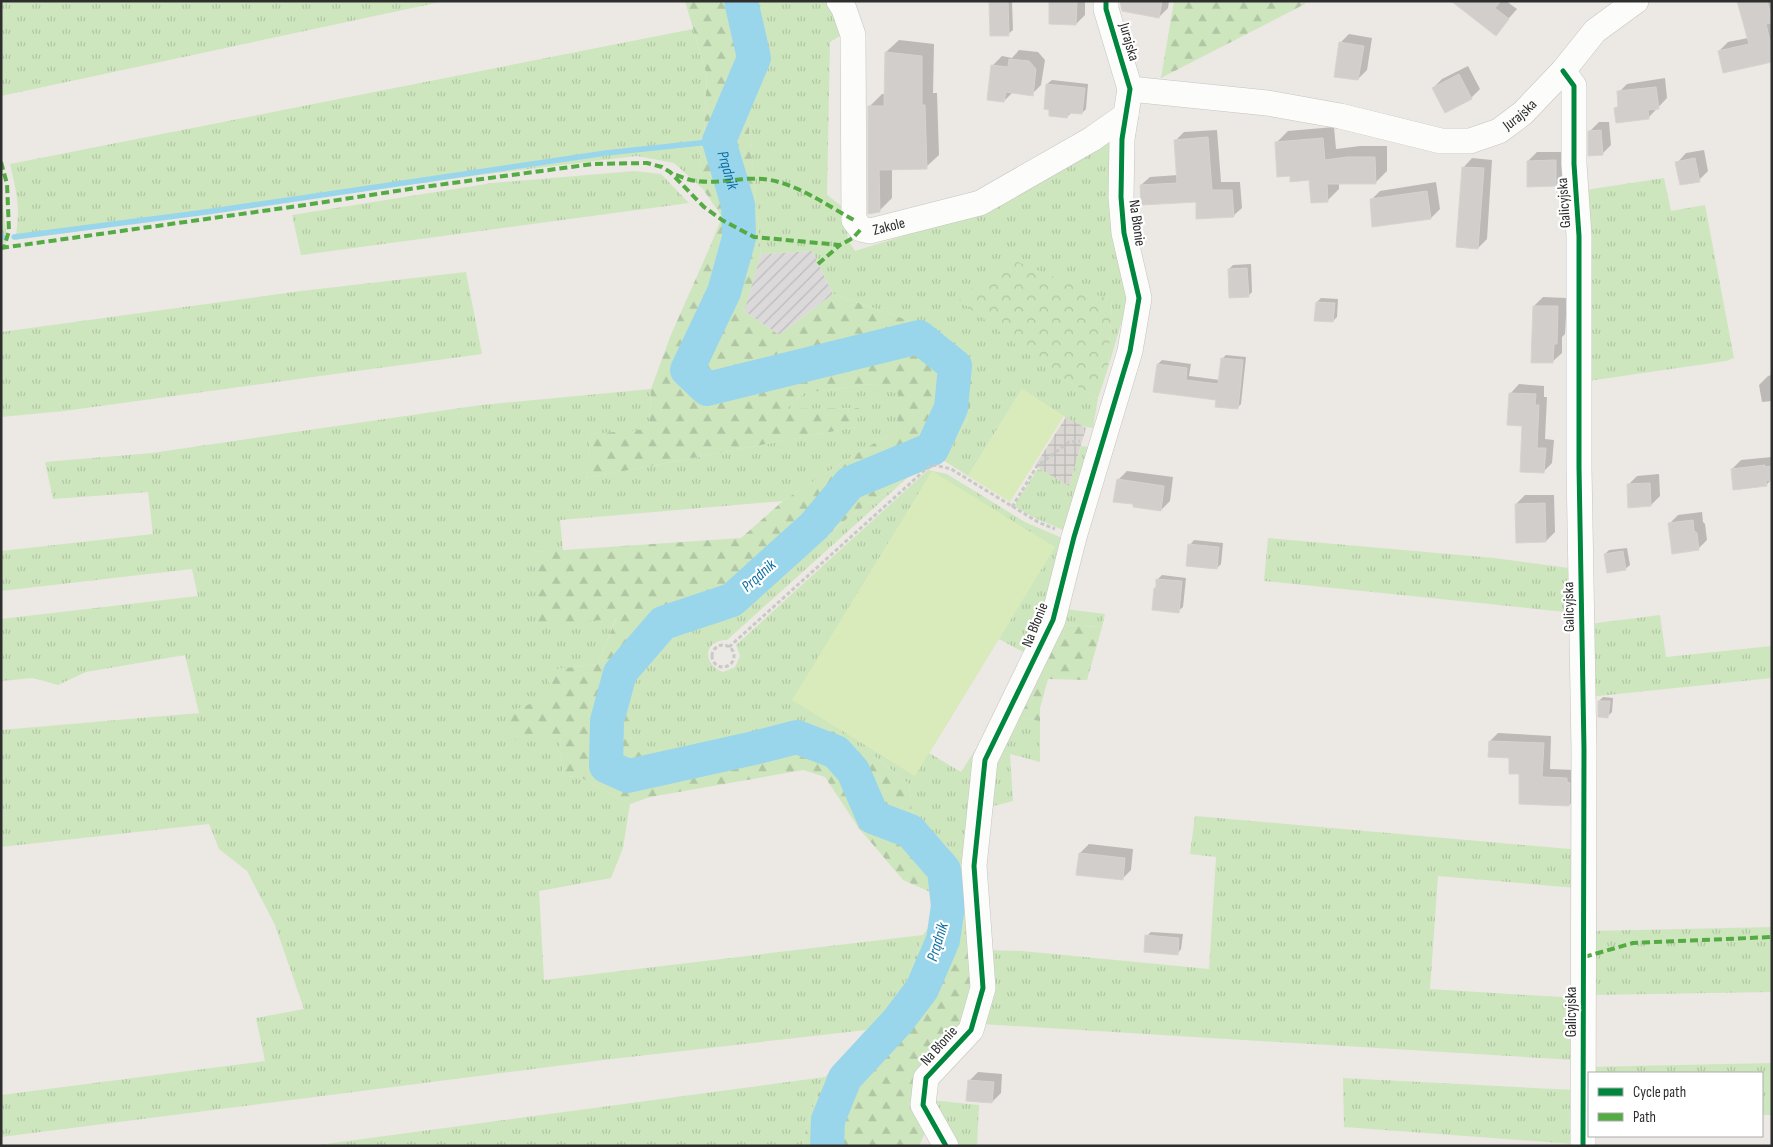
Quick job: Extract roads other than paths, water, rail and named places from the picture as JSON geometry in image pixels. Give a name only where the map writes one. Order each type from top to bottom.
[{"type":"street","name":"Zakole","points":[[838,1],[844,9],[853,35],[854,220],[861,229],[870,231],[980,203],[1092,139],[1126,116]]},
{"type":"street","name":"Jurajska","points":[[1106,1],[1106,9],[1130,89],[1267,103],[1340,116],[1441,141],[1470,141],[1499,130],[1523,113],[1563,71],[1595,32],[1636,1]]},
{"type":"street","name":"Galicyjska","points":[[1563,71],[1574,86],[1574,164],[1580,236],[1579,467],[1584,749],[1583,1146]]},
{"type":"street","name":"Na Błonie","points":[[946,1146],[923,1106],[926,1078],[971,1030],[984,988],[974,866],[985,760],[1053,620],[1074,537],[1130,351],[1140,298],[1124,233],[1121,197],[1122,139],[1130,89]]},
{"type":"waterway","name":"Prądnik","points":[[741,1],[754,58],[719,141],[738,205],[739,238],[724,292],[687,370],[707,389],[919,337],[955,366],[951,408],[932,449],[850,483],[814,526],[732,600],[663,623],[620,673],[607,721],[606,766],[628,776],[797,737],[836,752],[853,771],[873,817],[910,831],[944,870],[948,906],[943,940],[922,989],[897,1022],[845,1078],[828,1120],[827,1146]]},
{"type":"waterway","points":[[14,237],[206,212],[606,153],[719,141]]}]
